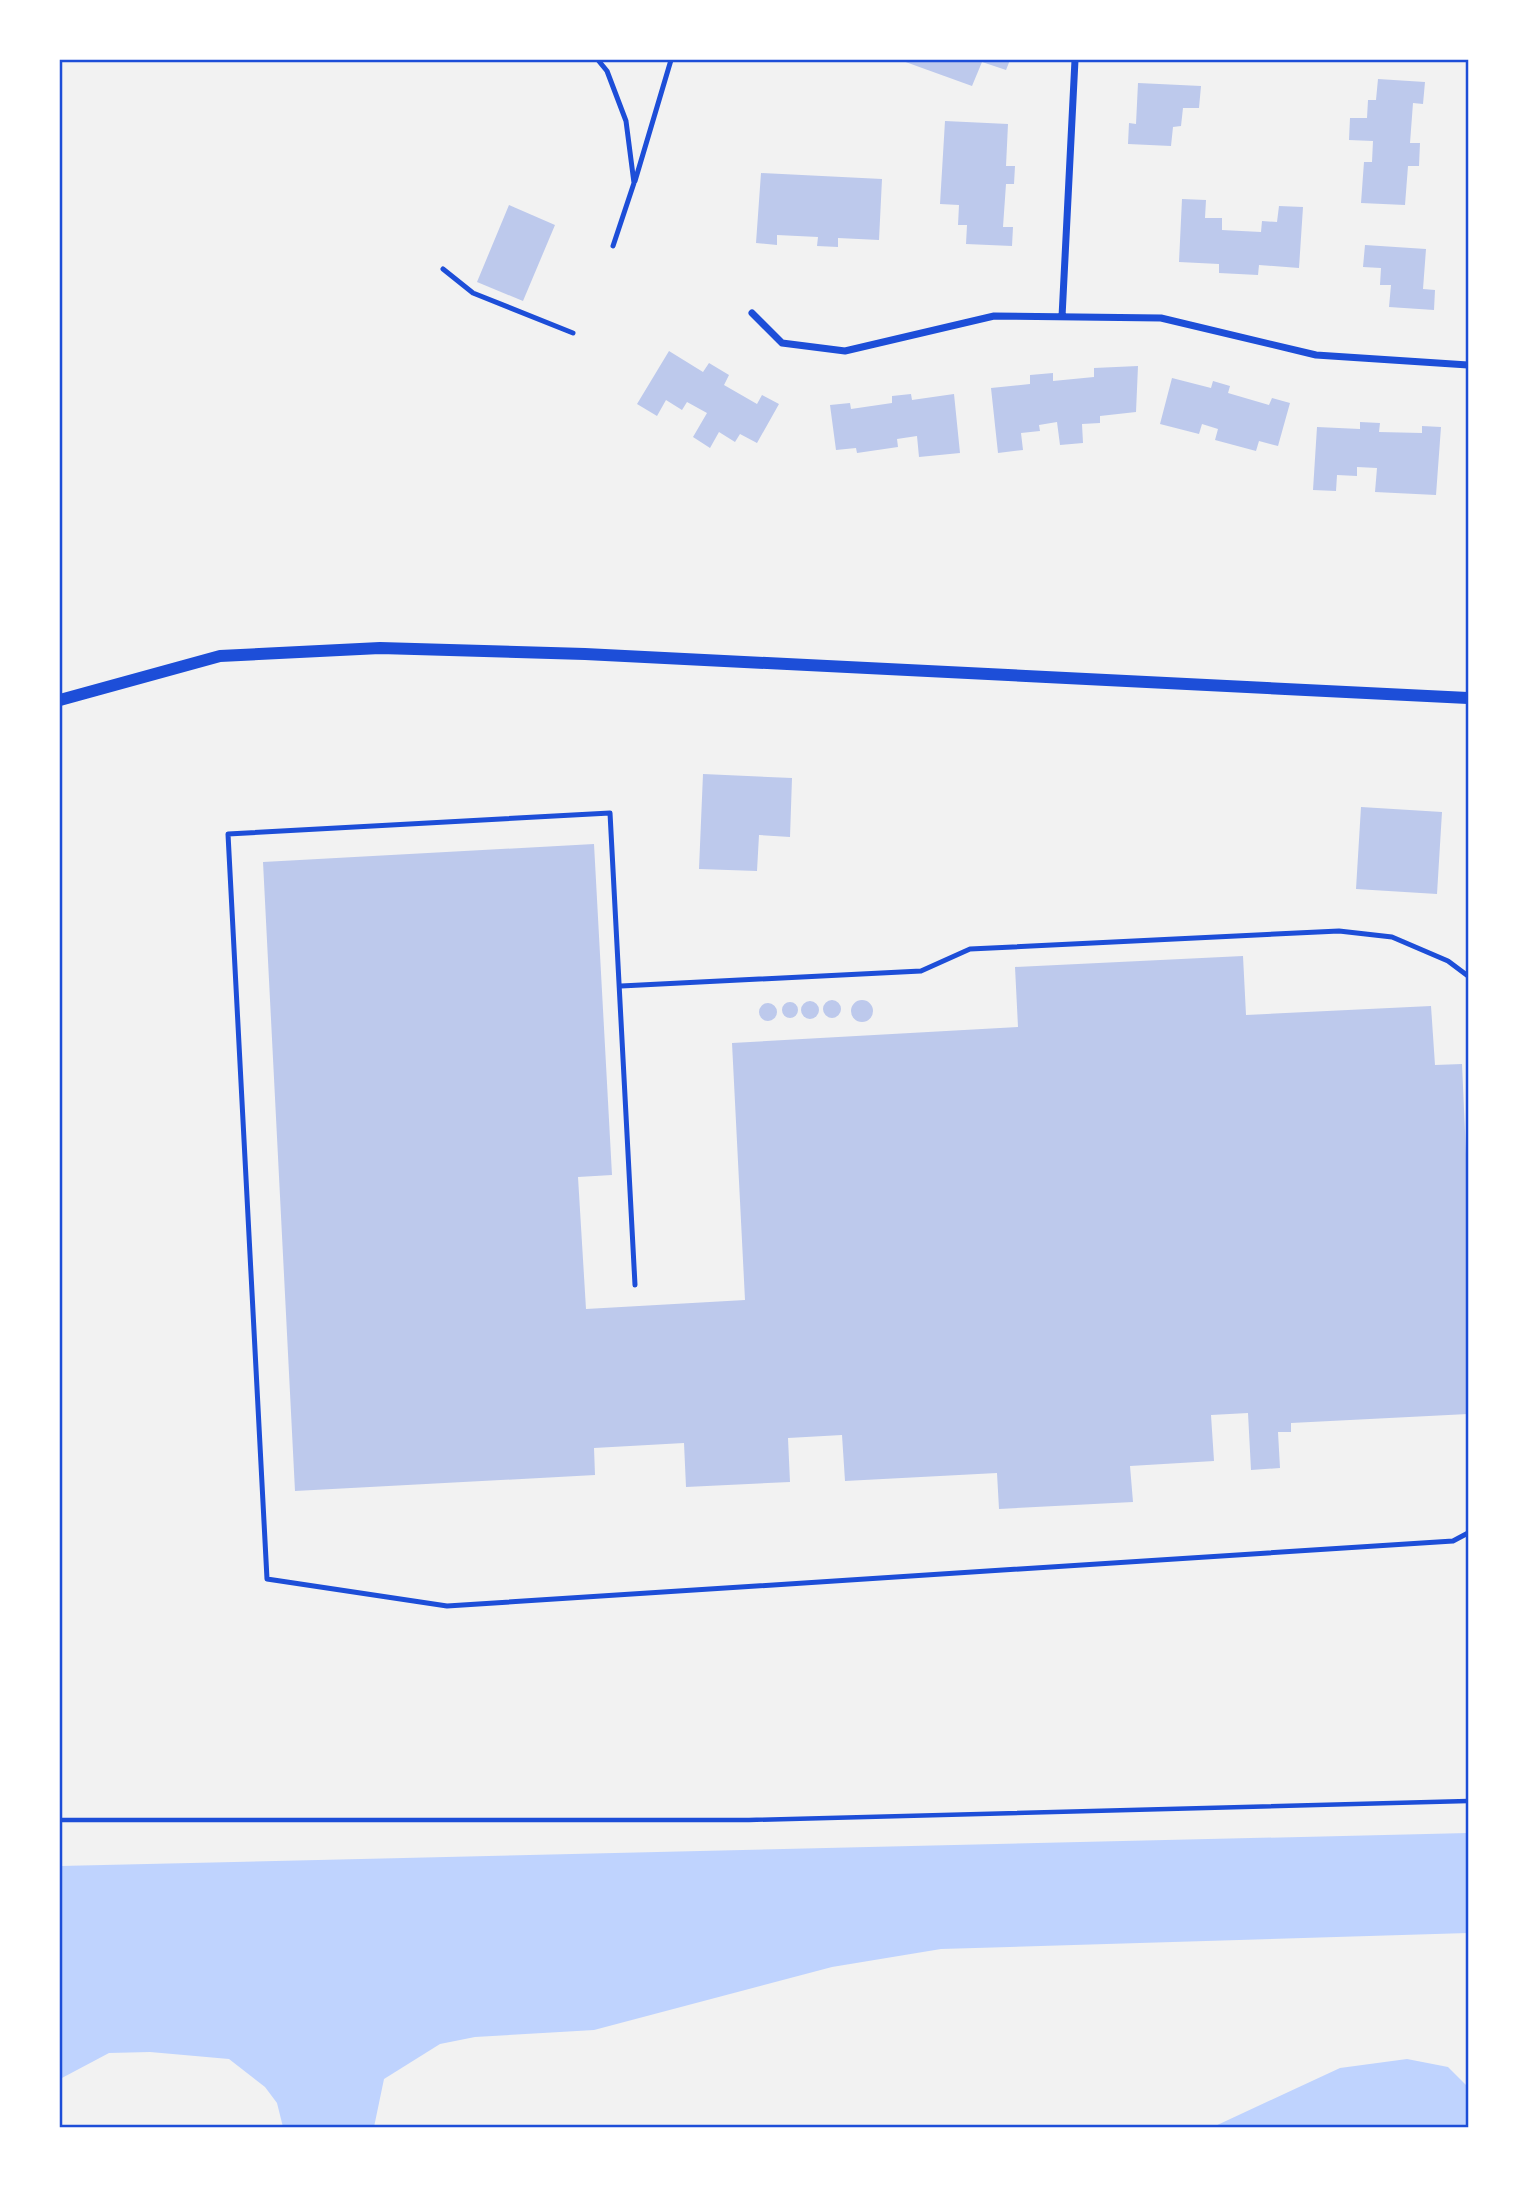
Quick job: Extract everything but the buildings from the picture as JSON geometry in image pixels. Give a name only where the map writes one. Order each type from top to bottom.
[{"type":"street","points":[[1062,317],[1075,60]]},
{"type":"street","points":[[752,313],[782,343],[845,351],[994,316],[1161,318],[1316,355],[1468,365]]},
{"type":"street","points":[[60,699],[220,656],[380,648],[585,654],[1468,698]]},
{"type":"lane","points":[[598,60],[607,71],[626,121],[634,183]]},
{"type":"lane","points":[[612,246],[671,60]]},
{"type":"lane","points":[[443,269],[473,293],[573,333]]},
{"type":"lane","points":[[635,1285],[610,813],[228,834],[267,1579],[447,1606],[1453,1541],[1468,1533]]},
{"type":"lane","points":[[621,986],[921,971],[970,949],[1339,932],[1392,937],[1448,961],[1468,976]]},
{"type":"path","points":[[60,1820],[749,1820],[1468,1801]]},
{"type":"water","points":[[1468,1833],[1468,1933],[941,1949],[832,1967],[594,2030],[475,2037],[440,2044],[384,2079],[374,2127],[283,2127],[277,2103],[265,2087],[229,2059],[150,2052],[109,2053],[60,2079],[60,1866]]},
{"type":"water","points":[[1407,2059],[1448,2067],[1468,2087],[1468,2127],[1213,2127],[1340,2068]]}]
